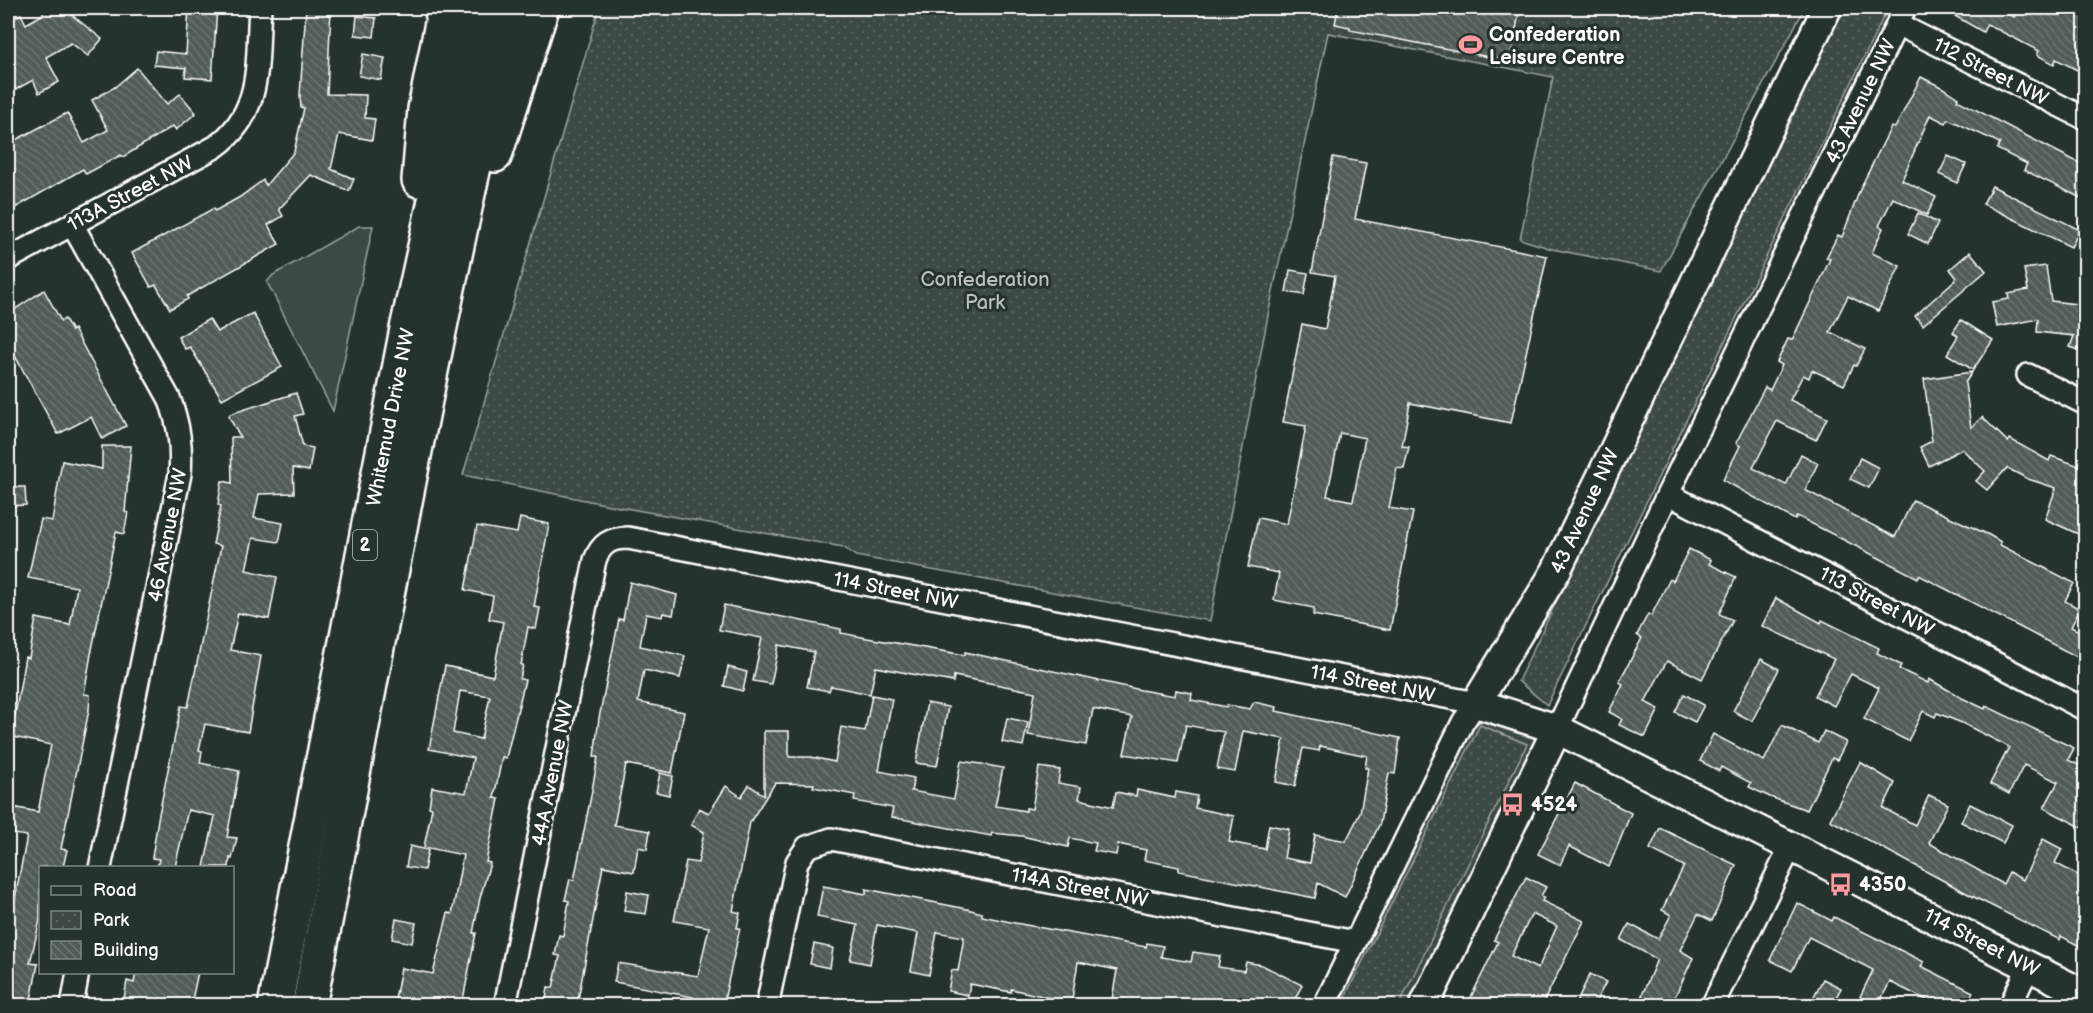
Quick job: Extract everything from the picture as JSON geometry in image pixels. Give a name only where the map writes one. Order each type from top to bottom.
[{"type":"highway","points":[[407,329],[425,109],[445,8]]},
{"type":"highway","name":"Whitemud Drive NW","points":[[275,1005],[407,329],[477,8]]},
{"type":"highway","name":"Whitemud Drive NW","points":[[309,1005],[439,332],[474,161],[510,8]]},
{"type":"highway","points":[[439,332],[542,8]]},
{"type":"street","name":"113A Street NW","points":[[8,259],[226,139],[245,117],[255,81],[260,8]]},
{"type":"street","name":"43 Avenue NW","points":[[1324,1005],[1463,723],[1556,572],[1827,8]]},
{"type":"street","name":"43 Avenue NW","points":[[1424,1005],[1668,494],[1901,16]]},
{"type":"street","name":"112 Street NW","points":[[1901,16],[2085,118]]},
{"type":"street","name":"46 Avenue NW","points":[[72,224],[169,398],[179,428],[182,446],[180,474],[100,866]]},
{"type":"street","points":[[2028,375],[2085,404]]},
{"type":"street","name":"113 Street NW","points":[[1668,494],[2085,710]]},
{"type":"street","name":"114 Street NW","points":[[606,543],[616,538],[639,540],[1476,703],[1557,729],[2085,995]]},
{"type":"street","name":"44A Avenue NW","points":[[505,1005],[595,560],[599,549],[606,543]]},
{"type":"street","name":"114A Street NW","points":[[767,1005],[794,870],[807,847],[824,840],[838,840],[1355,942]]},
{"type":"street","points":[[1712,1005],[1791,846]]},
{"type":"street","points":[[2010,1005],[2029,966]]},
{"type":"street","points":[[72,1005],[78,974]]},
{"type":"green space","name":"Confederation Park","points":[[599,8],[1805,8],[1661,271],[1552,249],[1520,239],[1553,77],[1328,33],[1269,310],[1210,621],[856,556],[843,547],[614,506],[463,475]]},
{"type":"green space","points":[[1843,8],[1888,8],[1547,705],[1518,681]]},
{"type":"green space","points":[[359,226],[373,226],[333,411],[267,282],[273,275]]},
{"type":"green space","points":[[1485,719],[1532,734],[1536,743],[1411,1005],[1337,1006],[1473,726]]},
{"type":"green space","points":[[1480,725],[1527,744],[1399,1005],[1341,1005]]},
{"type":"building","points":[[45,8],[63,8],[102,39],[88,56],[71,43],[46,57],[59,82],[39,93],[33,80],[15,90],[8,78],[8,22],[21,14],[26,24],[42,15]]},
{"type":"building","points":[[189,8],[217,8],[212,79],[185,77],[186,68],[154,65],[156,51],[186,54]]},
{"type":"building","points":[[306,8],[331,8],[327,94],[366,95],[365,118],[375,119],[372,140],[339,134],[331,169],[354,179],[349,191],[311,175],[279,209],[283,216],[268,225],[279,244],[187,296],[188,299],[170,309],[156,285],[151,287],[132,253],[214,208],[215,211],[240,197],[263,180],[266,185],[294,152],[304,108],[301,108],[300,95]]},
{"type":"building","name":"Confederation Leisure Centre","points":[[1338,8],[1520,8],[1510,61],[1350,30],[1350,27],[1335,24]]},
{"type":"building","points":[[1941,8],[1995,8],[2014,17],[2019,8],[2042,8],[2056,15],[2060,8],[2078,8],[2085,11],[2085,74],[2056,59],[2054,64],[2037,55],[2039,51],[1987,24],[1983,32]]},
{"type":"building","points":[[357,16],[376,18],[374,37],[355,35]]},
{"type":"building","points":[[363,54],[385,58],[381,80],[359,76]]},
{"type":"building","points":[[137,68],[167,104],[180,94],[196,113],[176,130],[173,126],[123,157],[121,155],[86,174],[83,169],[8,212],[8,144],[67,113],[84,143],[108,130],[92,100],[115,87]]},
{"type":"building","points":[[1921,77],[1943,88],[1958,98],[1957,100],[2085,166],[2085,200],[2024,170],[2027,164],[1997,149],[2000,143],[1948,119],[1946,123],[1930,115],[1902,180],[1936,197],[1927,215],[1893,198],[1879,226],[1883,228],[1872,253],[1900,266],[1878,311],[1848,296],[1830,332],[1865,349],[1844,385],[1812,370],[1809,378],[1803,375],[1790,400],[1827,418],[1816,440],[1777,421],[1753,468],[1786,485],[1801,454],[1818,463],[1805,490],[1895,537],[1913,500],[1989,535],[2001,542],[2000,545],[2074,583],[2065,601],[2080,609],[2071,627],[2085,634],[2085,661],[1919,575],[1918,578],[1797,516],[1795,520],[1723,480],[1740,446],[1736,443],[1765,387],[1770,390],[1782,365],[1777,362],[1788,339],[1792,340],[1820,281],[1830,259],[1826,258],[1838,235],[1842,237],[1861,187],[1891,127],[1895,128]]},
{"type":"building","points":[[1948,156],[1966,164],[1957,183],[1939,174]]},
{"type":"building","points":[[1333,157],[1366,163],[1355,219],[1547,256],[1511,423],[1410,403],[1402,446],[1409,447],[1404,469],[1397,468],[1389,508],[1413,512],[1390,630],[1313,615],[1314,608],[1274,600],[1279,573],[1248,567],[1258,518],[1287,524],[1306,426],[1283,422],[1302,324],[1325,329],[1335,276],[1312,272]],"holes":[[[1340,433],[1365,438],[1353,501],[1327,496]]]},
{"type":"building","points":[[1992,186],[2080,230],[2071,247],[1983,204]]},
{"type":"building","points":[[1918,213],[1938,223],[1928,244],[1908,234]]},
{"type":"building","points":[[1970,252],[1986,271],[1923,325],[1915,316],[1957,278],[1950,269]]},
{"type":"building","points":[[2046,266],[2051,301],[2085,305],[2085,352],[2070,347],[2074,336],[2037,332],[2038,319],[1997,327],[1992,302],[2009,299],[2008,294],[2028,290],[2024,269]]},
{"type":"building","points":[[1290,270],[1308,273],[1304,295],[1286,292]]},
{"type":"building","points":[[44,290],[61,321],[65,319],[72,331],[74,329],[126,426],[102,439],[91,417],[58,434],[8,343],[8,314]]},
{"type":"building","points":[[253,313],[282,367],[222,399],[190,347],[185,349],[178,337],[209,319],[217,332]]},
{"type":"building","points":[[1961,320],[1993,340],[1973,370],[1947,354],[1958,336],[1953,332]]},
{"type":"building","points":[[1972,372],[1965,383],[1971,428],[1982,417],[2008,442],[2010,439],[2049,461],[2051,456],[2085,468],[2085,537],[2045,519],[2056,488],[2028,479],[2007,468],[1987,490],[1976,481],[1985,471],[1962,449],[1929,466],[1920,447],[1932,441],[1924,379]]},
{"type":"building","points":[[296,393],[303,414],[295,416],[303,446],[313,448],[309,471],[293,468],[294,493],[259,494],[254,518],[283,523],[279,542],[253,538],[246,570],[277,577],[269,619],[238,613],[230,650],[261,656],[248,732],[205,724],[199,750],[202,751],[200,763],[239,771],[227,837],[237,838],[232,859],[230,858],[229,866],[204,866],[215,816],[188,810],[175,866],[157,866],[159,859],[152,858],[158,819],[181,706],[188,707],[221,546],[213,544],[221,506],[218,505],[222,481],[232,483],[231,437],[240,437],[229,417],[230,414]]},
{"type":"building","points":[[102,446],[131,446],[125,512],[128,513],[124,534],[116,532],[84,694],[90,695],[89,710],[61,849],[67,850],[63,866],[39,866],[39,924],[30,963],[38,964],[30,1005],[8,1005],[8,935],[27,836],[8,833],[8,806],[38,812],[51,745],[9,736],[13,716],[15,716],[25,657],[29,658],[36,618],[70,625],[77,587],[28,578],[41,519],[52,521],[62,461],[102,469]]},
{"type":"building","points":[[1860,458],[1879,468],[1869,488],[1850,479]]},
{"type":"building","points":[[8,487],[25,487],[26,505],[8,506]]},
{"type":"building","points":[[520,518],[549,524],[534,607],[540,608],[536,629],[528,627],[520,679],[525,680],[506,758],[502,757],[494,798],[499,799],[486,862],[490,863],[473,933],[476,933],[462,1005],[394,1005],[401,968],[433,974],[448,913],[452,914],[463,855],[424,847],[432,808],[429,807],[432,787],[466,793],[473,758],[429,749],[445,666],[493,676],[503,622],[489,619],[493,596],[465,590],[477,526],[517,533]],"holes":[[[460,691],[490,696],[481,739],[453,733]]]},
{"type":"building","points":[[1689,549],[1711,560],[1709,564],[1736,577],[1719,614],[1733,620],[1702,679],[1667,661],[1645,702],[1659,709],[1645,737],[1619,725],[1622,719],[1609,712],[1623,684],[1619,682],[1642,638],[1637,635],[1648,614],[1651,616],[1670,579],[1673,581]]},
{"type":"building","points":[[630,582],[677,595],[673,615],[663,613],[662,617],[646,614],[640,646],[685,656],[680,678],[644,670],[638,702],[684,712],[672,773],[626,764],[614,825],[650,831],[647,849],[638,847],[634,872],[603,866],[577,1005],[545,1005],[548,987],[553,988],[560,956],[555,955],[559,935],[563,936],[569,901],[565,900],[570,879],[574,880],[598,757],[594,757],[599,718],[619,619],[623,620]]},
{"type":"building","points":[[1776,598],[1821,623],[1822,620],[1879,648],[1877,653],[1901,665],[1899,669],[1928,683],[1929,679],[1985,709],[1986,706],[2074,748],[2068,760],[2085,768],[2085,829],[2044,808],[2058,782],[2024,765],[2009,794],[1990,784],[2009,747],[1962,723],[1937,713],[1935,717],[1923,711],[1908,741],[1864,719],[1879,688],[1851,674],[1834,706],[1815,696],[1834,659],[1762,626]]},
{"type":"building","points":[[724,605],[841,629],[841,633],[965,655],[965,652],[1141,690],[1175,696],[1176,690],[1192,693],[1191,700],[1227,707],[1227,705],[1250,709],[1254,702],[1277,707],[1276,711],[1400,738],[1395,774],[1389,773],[1380,823],[1345,897],[1318,883],[1315,898],[1179,871],[1179,867],[1144,860],[1146,850],[1118,844],[1116,855],[1094,851],[1096,843],[1070,838],[1068,847],[1022,836],[992,833],[991,836],[891,817],[893,808],[854,801],[855,795],[813,787],[814,784],[775,783],[750,822],[733,911],[740,913],[737,928],[740,928],[723,1005],[691,1005],[693,997],[614,982],[618,963],[698,976],[709,927],[674,921],[686,861],[698,863],[704,832],[691,825],[699,808],[709,813],[726,786],[741,797],[749,785],[764,795],[764,731],[789,731],[789,757],[811,757],[835,762],[841,727],[865,731],[872,695],[892,699],[879,771],[914,778],[911,791],[954,799],[961,761],[981,764],[1003,768],[995,806],[1026,811],[1026,808],[1032,809],[1039,767],[1060,770],[1058,783],[1081,787],[1079,799],[1113,807],[1116,792],[1136,796],[1137,790],[1175,798],[1176,792],[1197,796],[1195,808],[1234,816],[1229,842],[1265,849],[1269,825],[1289,829],[1284,858],[1310,863],[1315,835],[1346,841],[1360,813],[1368,768],[1365,768],[1367,756],[1320,746],[1319,751],[1303,748],[1295,786],[1276,782],[1284,739],[1243,731],[1235,772],[1217,769],[1224,732],[1186,725],[1178,763],[1124,754],[1132,717],[1093,709],[1086,745],[1028,735],[1035,692],[954,676],[953,682],[876,667],[870,694],[831,686],[829,691],[807,687],[814,652],[779,645],[771,684],[753,681],[762,638],[719,630]]},
{"type":"building","points":[[1761,659],[1779,669],[1752,721],[1733,711]]},
{"type":"building","points":[[728,667],[747,672],[743,691],[724,686]]},
{"type":"building","points":[[1684,694],[1704,705],[1695,722],[1675,712]]},
{"type":"building","points":[[927,703],[948,707],[937,766],[916,763]]},
{"type":"building","points":[[1007,718],[1028,722],[1023,746],[1002,742]]},
{"type":"building","points":[[1782,725],[1818,743],[1824,731],[1846,742],[1837,760],[1832,758],[1807,810],[1770,797],[1749,787],[1751,783],[1721,767],[1719,771],[1700,761],[1713,734],[1764,761]]},
{"type":"building","points":[[1860,762],[1895,783],[1883,808],[1915,825],[1929,795],[1948,804],[1929,843],[2003,884],[2009,872],[2023,880],[2043,839],[2062,849],[2055,863],[2085,879],[2085,949],[2061,936],[2060,940],[1974,897],[1830,820]]},
{"type":"building","points":[[660,773],[673,776],[669,795],[656,792]]},
{"type":"building","points":[[1575,783],[1631,813],[1609,867],[1569,846],[1560,865],[1538,854]]},
{"type":"building","points":[[1970,804],[2012,825],[2003,843],[1961,822]]},
{"type":"building","points":[[1660,828],[1736,865],[1712,921],[1698,914],[1680,950],[1693,958],[1671,1005],[1638,1005],[1657,959],[1621,940],[1629,924],[1658,939],[1671,915],[1662,910],[1684,866],[1650,849]]},
{"type":"building","points":[[410,846],[428,850],[424,870],[406,867]]},
{"type":"building","points":[[1526,877],[1546,887],[1541,896],[1544,897],[1542,901],[1584,921],[1542,1005],[1467,1005],[1498,942],[1494,940]],"holes":[[[1532,914],[1557,926],[1538,969],[1511,956]]]},
{"type":"building","points":[[823,886],[866,894],[866,889],[967,909],[982,913],[982,916],[1015,923],[1146,947],[1147,943],[1163,946],[1161,957],[1191,962],[1193,952],[1220,956],[1218,967],[1244,971],[1246,962],[1262,965],[1302,985],[1292,1005],[1111,1005],[1117,970],[1078,962],[1071,1005],[1054,1005],[1055,999],[1011,989],[1011,992],[970,984],[968,995],[948,991],[952,970],[958,971],[964,937],[937,932],[929,975],[911,971],[918,933],[877,925],[870,964],[850,960],[858,925],[817,917]]},
{"type":"building","points":[[627,891],[649,895],[646,914],[624,911]]},
{"type":"building","points":[[1797,903],[1832,921],[1834,917],[1924,962],[1921,966],[1973,992],[1966,1005],[1937,1005],[1890,982],[1878,1005],[1856,1005],[1873,970],[1809,937],[1792,971],[1770,960]]},
{"type":"building","points":[[396,919],[416,923],[412,943],[392,939]]},
{"type":"building","points":[[814,944],[833,948],[830,968],[810,964]]},
{"type":"building","points":[[136,974],[198,974],[191,1005],[123,1005],[127,981],[134,983]]},
{"type":"building","points":[[1590,974],[1606,982],[1594,1005],[1575,1005]]},
{"type":"building","points":[[1823,979],[1841,988],[1832,1005],[1813,998]]},
{"type":"place","name":"Confederation Leisure Centre","points":[[1471,45]]},
{"type":"place","name":"4524","points":[[1513,804]]},
{"type":"place","name":"4350","points":[[1841,884]]}]
